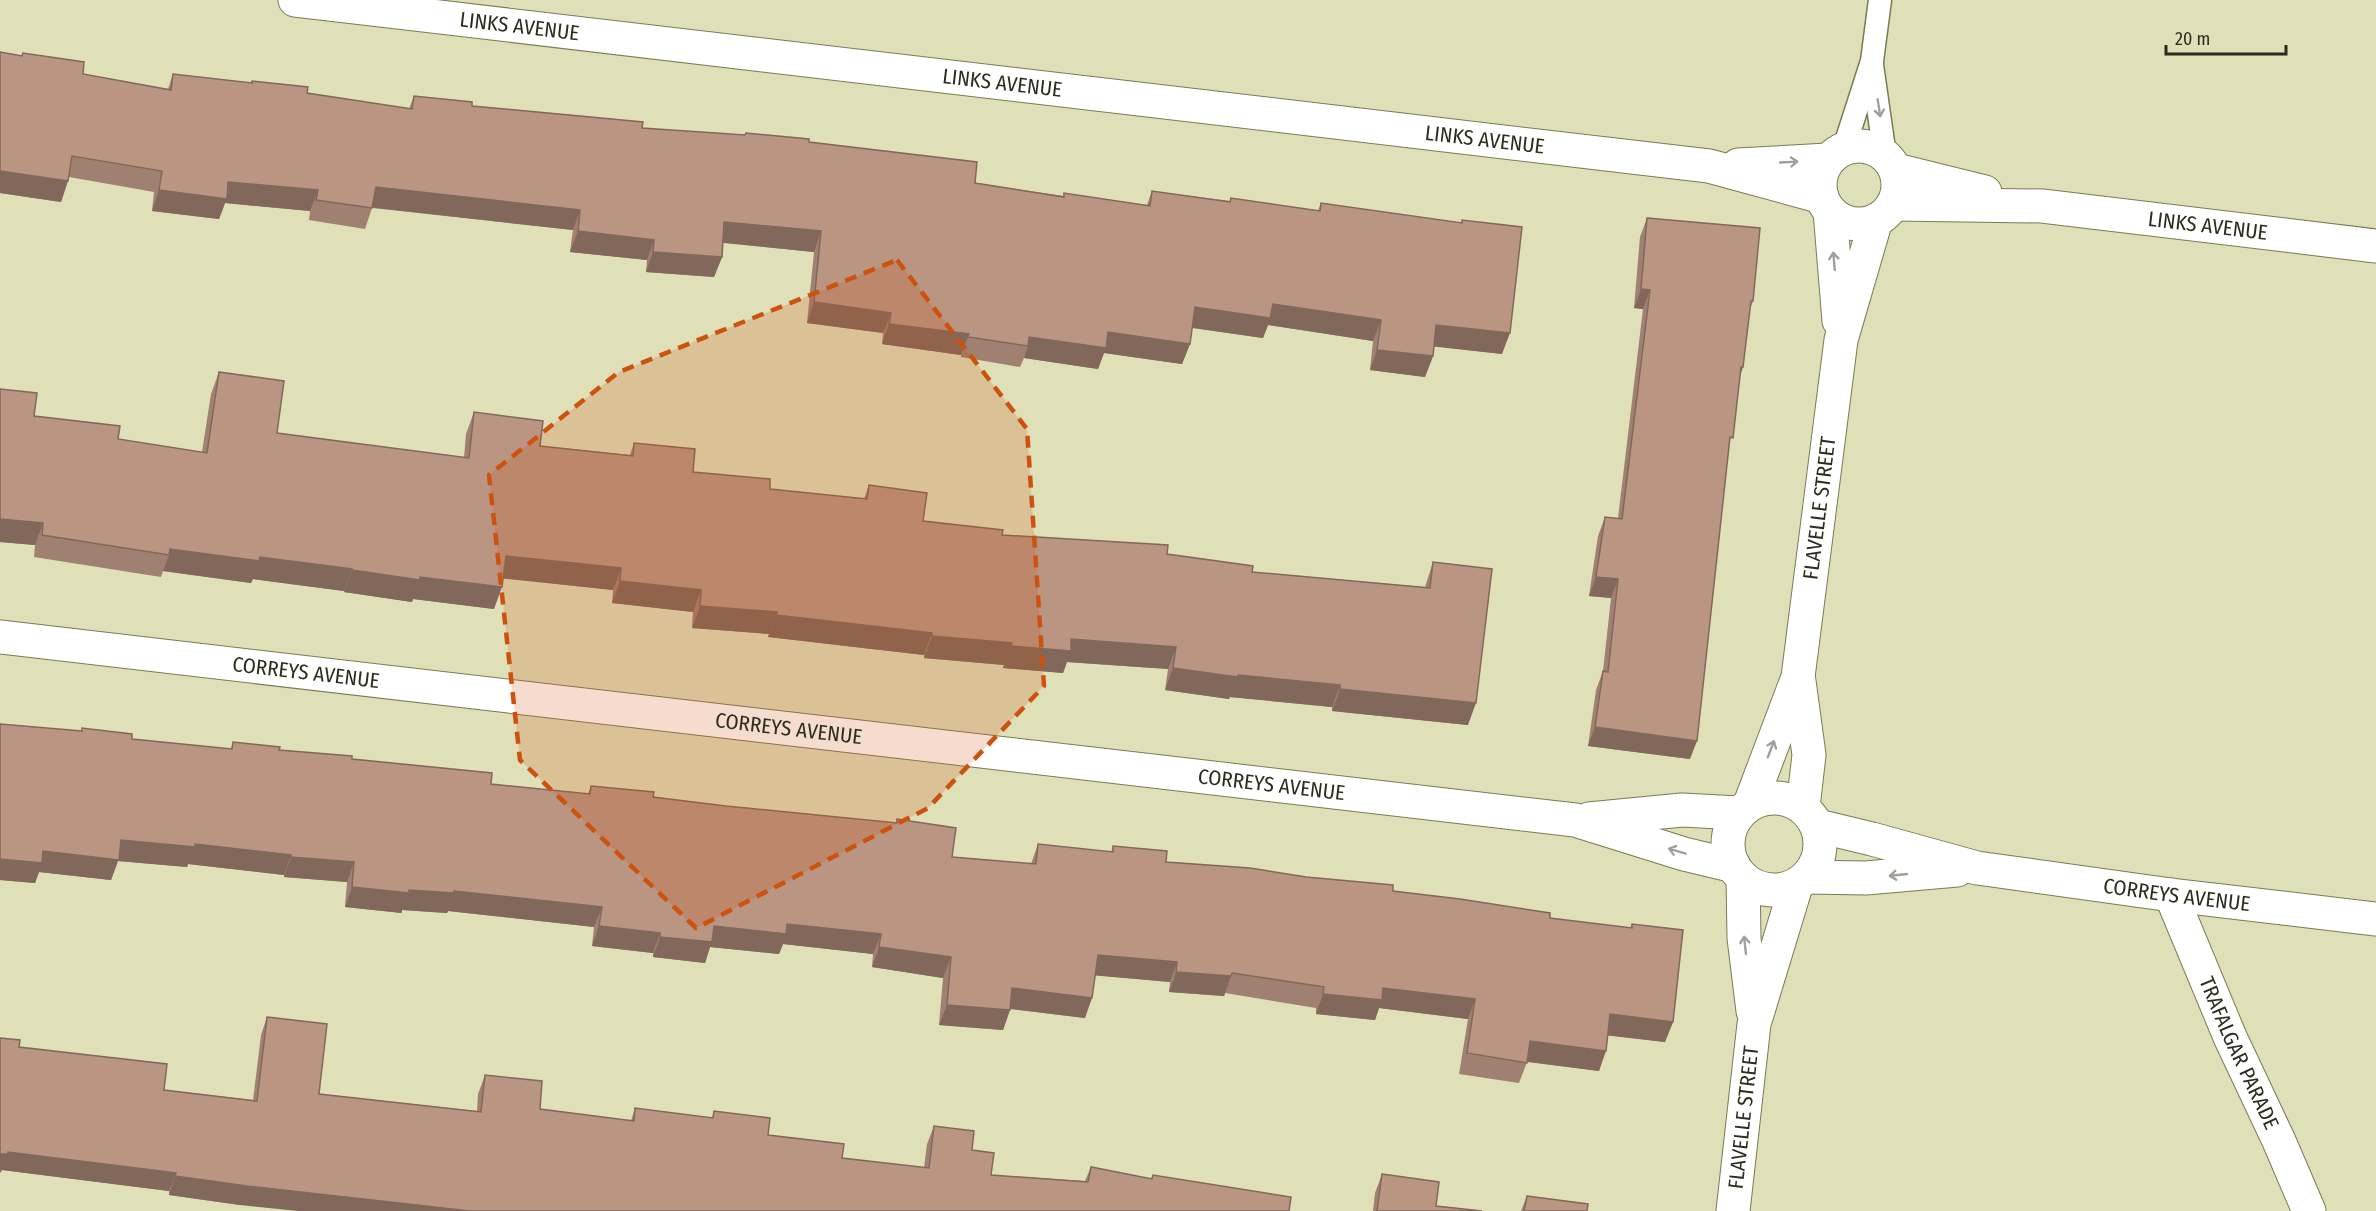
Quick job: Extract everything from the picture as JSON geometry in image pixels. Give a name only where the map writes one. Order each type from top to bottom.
[{"type":"street","name":"LINKS AVENUE","points":[[295,0],[1709,166],[1826,204]]},
{"type":"street","points":[[1866,146],[1891,163],[1898,193],[1885,212],[1864,223],[1852,223],[1840,219],[1826,204],[1820,184],[1822,171],[1836,154],[1866,146]]},
{"type":"street","name":"LINKS AVENUE","points":[[1709,166],[1836,154]]},
{"type":"street","name":"LINKS AVENUE","points":[[1891,163],[2042,206]]},
{"type":"street","name":"FLAVELLE STREET","points":[[1826,204],[1840,340]]},
{"type":"street","name":"LINKS AVENUE","points":[[1885,212],[2042,206],[2376,246]]},
{"type":"street","name":"FLAVELLE STREET","points":[[1744,809],[1798,676],[1840,340],[1885,212]]},
{"type":"street","name":"CORREYS AVENUE","points":[[0,637],[1575,820],[1738,872]]},
{"type":"street","name":"FLAVELLE STREET","points":[[1798,676],[1809,755],[1810,817]]},
{"type":"street","points":[[1777,797],[1791,800],[1810,817],[1821,840],[1816,866],[1801,881],[1782,890],[1768,890],[1754,886],[1738,872],[1729,853],[1728,839],[1731,825],[1744,809],[1763,798],[1777,797]]},
{"type":"street","name":"CORREYS AVENUE","points":[[1575,820],[1682,810],[1744,809]]},
{"type":"street","name":"CORREYS AVENUE","points":[[1810,817],[1977,868],[2171,895],[2376,919]]},
{"type":"street","name":"CORREYS AVENUE","points":[[1801,881],[1977,868]]},
{"type":"street","name":"FLAVELLE STREET","points":[[1738,872],[1754,1024]]},
{"type":"street","name":"FLAVELLE STREET","points":[[1733,1211],[1754,1024],[1801,881]]},
{"type":"street","name":"TRAFALGAR PARADE","points":[[2171,895],[2230,1037],[2309,1211]]},
{"type":"lane","points":[[1836,154],[1872,61],[1880,0]]},
{"type":"lane","points":[[1872,61],[1891,163]]},
{"type":"highlighted area","points":[[897,260],[1027,429],[1044,686],[928,808],[696,928],[520,760],[489,475],[619,372]]},
{"type":"building","points":[[0,52],[84,62],[83,74],[171,90],[173,74],[308,87],[307,93],[412,109],[414,96],[472,102],[472,106],[643,122],[642,128],[745,135],[746,133],[809,139],[809,142],[977,162],[975,183],[1064,197],[1064,193],[1150,206],[1152,191],[1230,202],[1231,198],[1320,211],[1321,203],[1462,223],[1462,220],[1522,227],[1510,333],[1436,325],[1433,356],[1377,350],[1381,320],[1273,304],[1270,318],[1195,307],[1190,344],[1108,332],[1106,348],[1029,337],[1028,346],[968,337],[969,334],[889,324],[891,313],[814,302],[821,231],[724,222],[722,257],[653,252],[654,240],[578,231],[580,210],[376,187],[372,208],[316,200],[318,190],[228,182],[227,199],[159,190],[162,171],[72,156],[68,181],[0,171]]},
{"type":"building","points":[[1647,218],[1760,228],[1753,301],[1751,301],[1743,367],[1741,367],[1733,438],[1730,437],[1697,741],[1595,727],[1603,671],[1608,672],[1618,579],[1596,577],[1605,517],[1622,519],[1650,290],[1641,289]]},
{"type":"building","points":[[219,372],[284,381],[277,433],[469,458],[474,412],[543,421],[540,446],[633,456],[634,443],[695,449],[693,472],[770,479],[770,489],[867,499],[869,485],[927,493],[923,521],[1003,530],[1002,535],[1168,545],[1167,554],[1253,566],[1252,572],[1430,588],[1433,562],[1492,569],[1476,703],[1340,689],[1340,685],[1238,675],[1237,677],[1173,668],[1176,647],[1071,639],[1071,651],[1011,646],[1012,643],[932,636],[932,633],[776,615],[777,612],[700,606],[701,590],[620,581],[621,568],[506,556],[502,587],[420,577],[420,580],[260,557],[259,561],[170,549],[169,555],[42,535],[43,523],[0,519],[0,389],[37,393],[34,416],[120,426],[118,439],[207,453]]},
{"type":"building","points":[[0,724],[82,731],[82,728],[132,734],[132,739],[232,749],[233,742],[280,747],[279,750],[352,756],[352,759],[492,773],[491,784],[590,794],[591,786],[654,792],[653,797],[726,806],[897,823],[897,819],[956,828],[952,857],[1036,864],[1038,844],[1113,852],[1113,846],[1167,851],[1166,862],[1250,868],[1306,877],[1393,885],[1393,891],[1550,913],[1550,918],[1632,928],[1632,924],[1683,930],[1673,1022],[1610,1014],[1606,1051],[1530,1041],[1527,1063],[1467,1053],[1475,999],[1383,988],[1382,1000],[1323,994],[1324,987],[1232,973],[1231,976],[1176,972],[1177,962],[1098,955],[1092,998],[1012,988],[1010,1010],[947,1005],[951,957],[879,947],[881,934],[787,924],[786,934],[714,926],[712,942],[660,937],[660,933],[599,926],[602,907],[454,891],[454,893],[409,890],[409,893],[352,887],[354,862],[291,857],[291,855],[195,844],[195,847],[121,840],[119,860],[43,851],[42,863],[0,859]]},
{"type":"building","points":[[267,1017],[327,1024],[319,1094],[481,1112],[485,1075],[542,1081],[540,1109],[634,1121],[635,1108],[713,1118],[714,1111],[770,1118],[768,1135],[844,1144],[842,1158],[929,1168],[934,1126],[974,1131],[972,1150],[994,1153],[991,1175],[1088,1182],[1091,1167],[1152,1179],[1153,1175],[1291,1197],[1289,1211],[470,1211],[247,1186],[175,1176],[176,1173],[8,1152],[8,1154],[0,1154],[0,1038],[20,1040],[19,1047],[167,1064],[164,1090],[257,1101]]},
{"type":"building","points":[[1382,1174],[1439,1182],[1436,1206],[1482,1211],[1377,1211]]},
{"type":"building","points":[[1527,1196],[1588,1204],[1587,1211],[1524,1211]]}]
